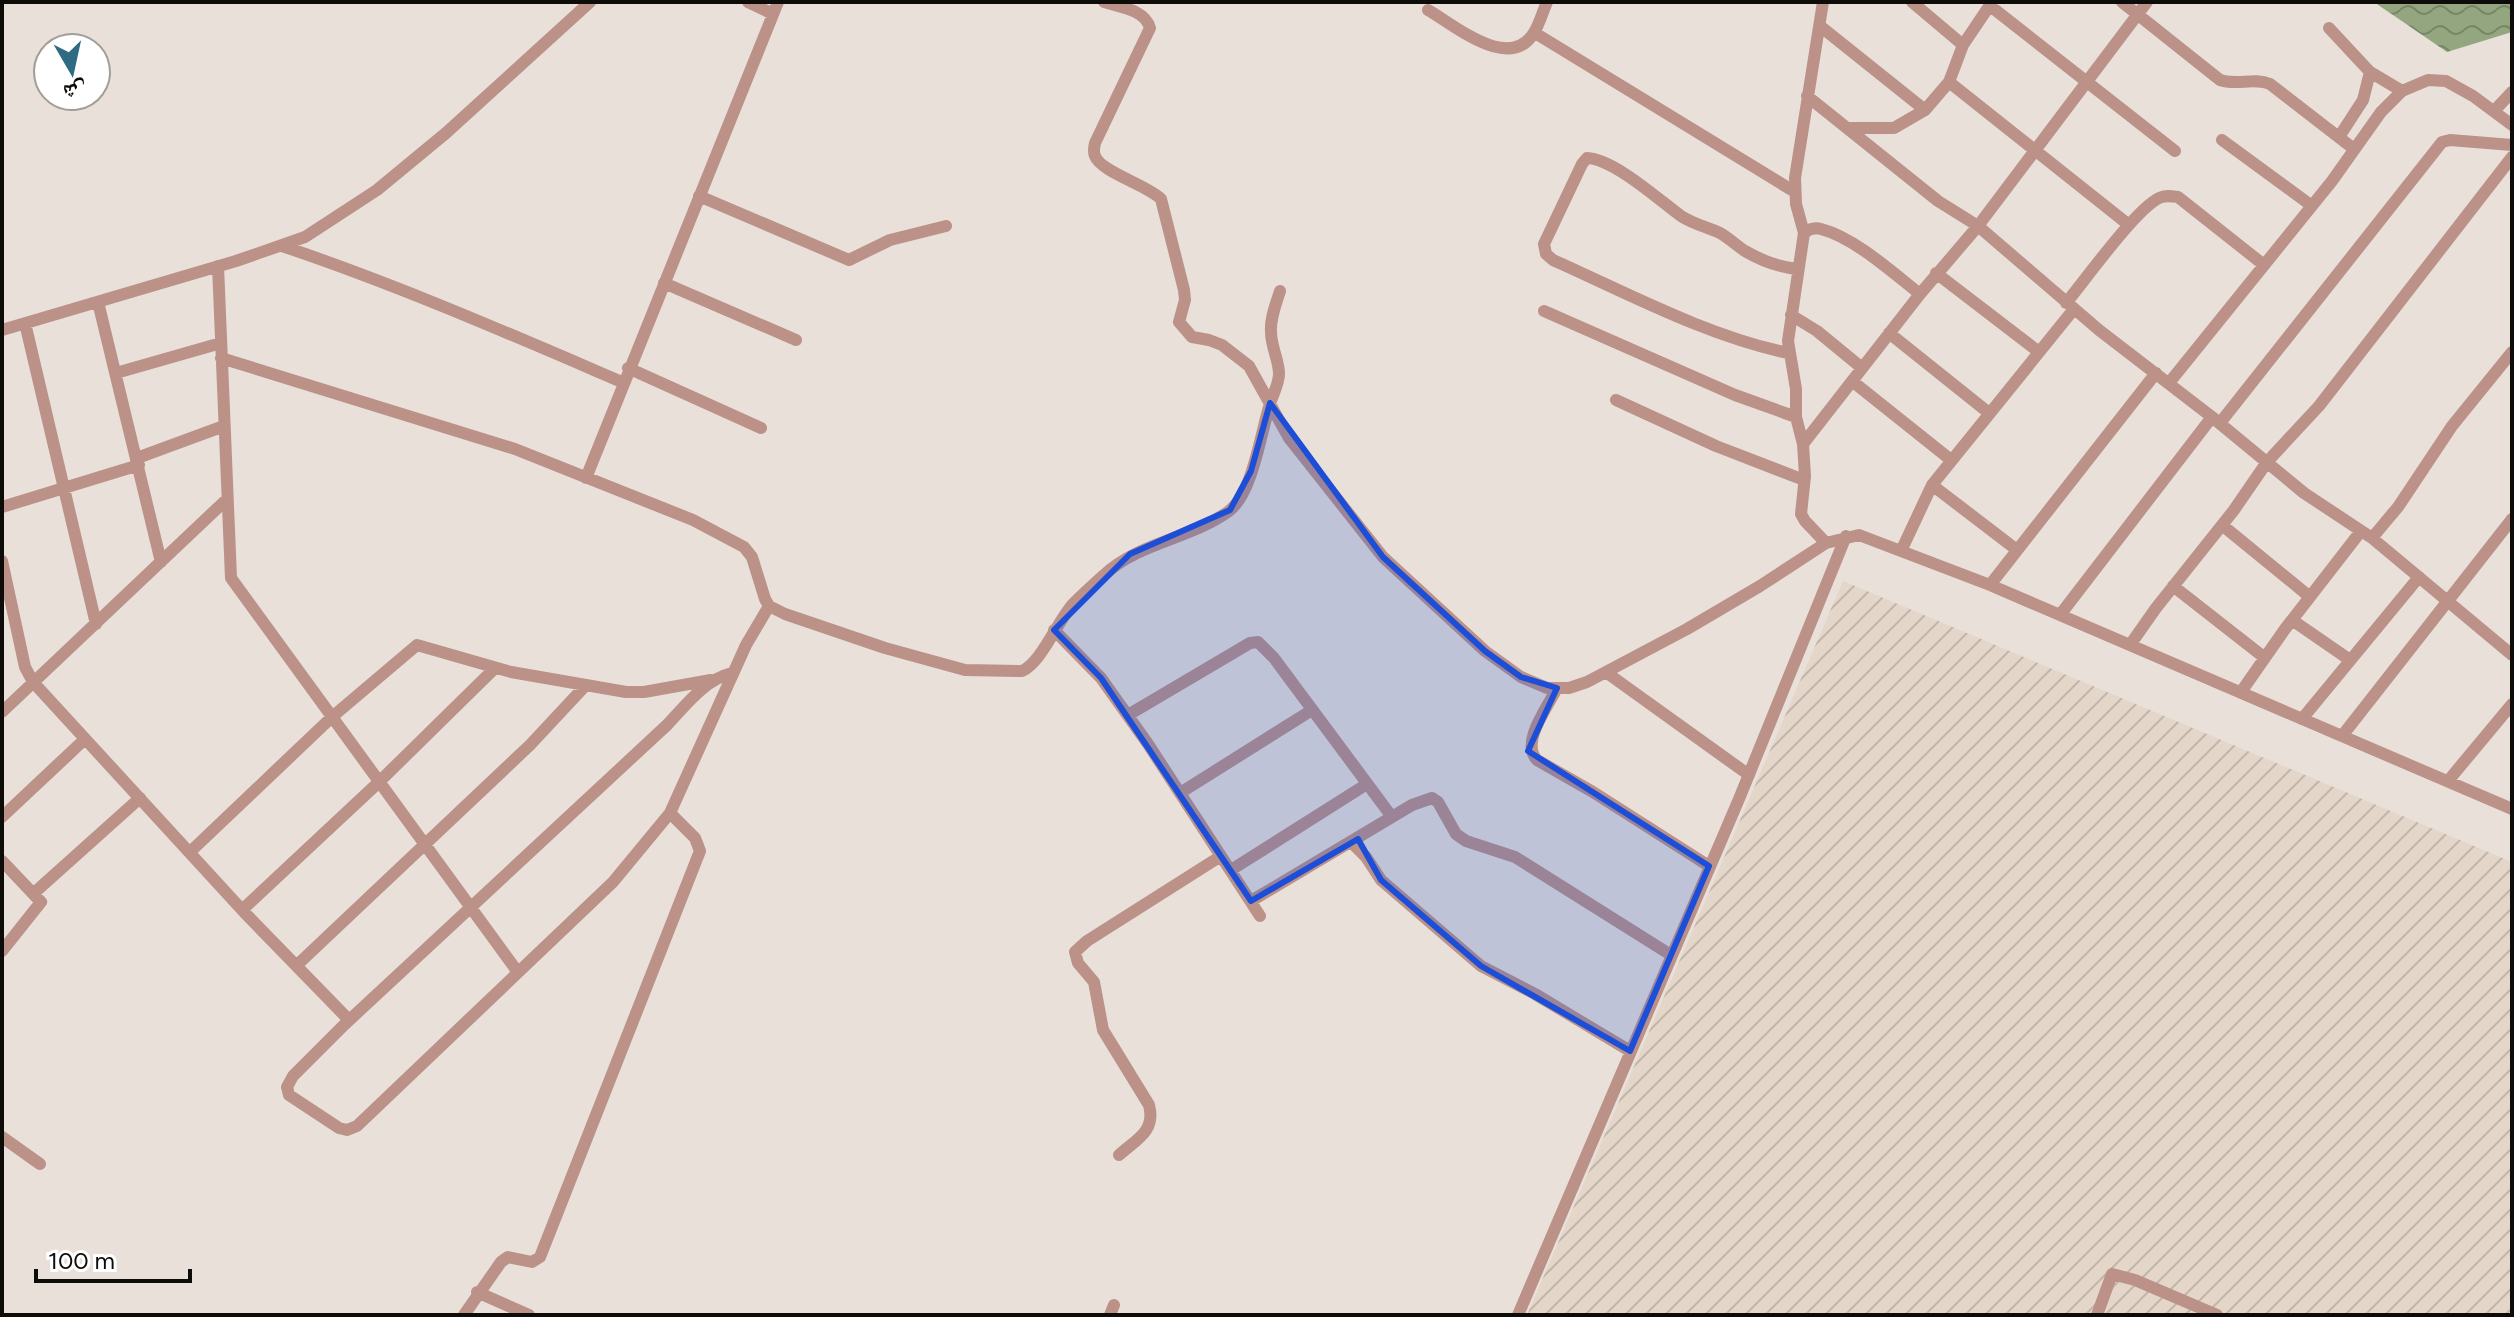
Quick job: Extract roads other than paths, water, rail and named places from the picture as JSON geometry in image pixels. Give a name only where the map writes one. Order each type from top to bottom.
[{"type":"street","points":[[2,330],[282,246],[321,228],[377,190],[446,133],[590,2]]},
{"type":"street","points":[[586,478],[622,382],[775,8],[748,2]]},
{"type":"street","points":[[1104,2],[1146,18],[1150,28],[1095,143],[1094,153],[1096,160],[1152,190],[1161,199],[1184,290],[1185,300],[1179,322],[1192,337],[1222,345],[1240,358],[1255,374],[1289,438],[1383,557],[1485,651],[1521,677],[1547,688],[1569,688],[1607,673],[1760,586],[1826,543],[1859,535],[1990,585],[2512,809]]},
{"type":"street","points":[[1428,10],[1495,49],[1510,50],[1535,33],[1547,2]]},
{"type":"street","points":[[1823,2],[1795,192],[1804,233],[1788,353],[1796,389],[1796,417],[1803,444],[1801,514],[1826,543]]},
{"type":"street","points":[[1912,2],[1963,45]]},
{"type":"street","points":[[2122,2],[2220,80],[2236,83],[2261,80],[2270,84],[2354,149]]},
{"type":"street","points":[[1803,444],[1936,273],[1978,226],[2147,2]]},
{"type":"street","points":[[1848,128],[1894,128],[1925,110],[1949,82],[1963,45],[1991,4],[2175,151]]},
{"type":"street","points":[[1820,26],[1925,110]]},
{"type":"street","points":[[2329,28],[2370,72],[2402,91]]},
{"type":"street","points":[[1535,33],[1795,192]]},
{"type":"street","points":[[2339,137],[2363,100],[2370,72]]},
{"type":"street","points":[[2169,383],[2312,206],[2381,112],[2402,91],[2428,80],[2446,81],[2473,96],[2512,125]]},
{"type":"street","points":[[1949,82],[2129,225]]},
{"type":"street","points":[[2494,111],[2512,92]]},
{"type":"street","points":[[1807,96],[1938,201],[1978,226],[2070,306],[2304,493],[2367,535],[2512,655]]},
{"type":"street","points":[[2222,140],[2312,206]]},
{"type":"street","points":[[2060,615],[2442,142],[2512,145]]},
{"type":"street","points":[[2130,645],[2267,462],[2319,406],[2512,157]]},
{"type":"street","points":[[1788,353],[1762,347],[1678,316],[1553,260],[1546,254],[1544,244],[1587,158],[1595,159],[1638,183],[1684,218],[1718,232],[1746,251],[1780,267],[1797,269]]},
{"type":"street","points":[[1902,549],[1932,485],[2039,352],[2129,225],[2157,199],[2167,195],[2178,197],[2264,265]]},
{"type":"street","points":[[699,196],[849,260],[890,240],[946,226]]},
{"type":"street","points":[[1804,233],[1811,228],[1820,228],[1844,240],[1880,262],[1920,294]]},
{"type":"street","points":[[282,246],[455,311],[622,382]]},
{"type":"street","points":[[218,266],[231,578],[517,971]]},
{"type":"street","points":[[1936,273],[2039,352]]},
{"type":"street","points":[[664,283],[796,340]]},
{"type":"street","points":[[221,358],[515,449],[693,520],[744,547],[752,557],[769,606],[785,614],[885,648],[965,670],[1007,672],[1030,668],[1072,605],[1130,554],[1173,539],[1230,510],[1239,500],[1279,379],[1271,332],[1280,291]]},
{"type":"street","points":[[98,302],[161,562]]},
{"type":"street","points":[[1544,311],[1735,395],[1796,417]]},
{"type":"street","points":[[1791,315],[1817,331],[1862,368]]},
{"type":"street","points":[[25,323],[96,624]]},
{"type":"street","points":[[1889,333],[1989,413]]},
{"type":"street","points":[[116,373],[221,343]]},
{"type":"street","points":[[2241,692],[2310,597],[2367,535],[2398,507],[2452,426],[2512,352]]},
{"type":"street","points":[[628,368],[761,428]]},
{"type":"street","points":[[1990,585],[2156,373]]},
{"type":"street","points":[[1852,381],[1951,460]]},
{"type":"street","points":[[1616,400],[1716,446],[1804,480]]},
{"type":"street","points":[[2,507],[138,461],[224,426]]},
{"type":"street","points":[[1932,485],[2017,550]]},
{"type":"street","points":[[2,712],[226,500]]},
{"type":"street","points":[[2342,736],[2512,519]]},
{"type":"street","points":[[2222,525],[2310,597]]},
{"type":"street","points":[[1518,1315],[1749,775],[1846,536]]},
{"type":"street","points":[[2,561],[25,667],[33,682],[242,910],[349,1020]]},
{"type":"street","points":[[2302,719],[2419,577]]},
{"type":"street","points":[[2173,586],[2265,658]]},
{"type":"street","points":[[713,680],[349,1020],[293,1076],[287,1087],[289,1095],[339,1128],[347,1130],[357,1126],[613,882],[670,813],[732,673],[769,606]]},
{"type":"street","points":[[2292,620],[2350,660]]},
{"type":"street","points":[[1054,630],[1101,678],[1128,715],[1260,916]]},
{"type":"street","points":[[1128,715],[1250,643],[1258,642],[1274,658],[1392,817]]},
{"type":"street","points":[[190,852],[332,717],[417,645],[495,668],[644,692],[713,680],[732,673]]},
{"type":"street","points":[[242,910],[495,668]]},
{"type":"street","points":[[1607,673],[1749,775]]},
{"type":"street","points":[[296,966],[530,745],[586,685]]},
{"type":"street","points":[[1557,688],[1532,737],[1531,754],[1709,866]]},
{"type":"street","points":[[2448,781],[2512,704]]},
{"type":"street","points":[[1180,793],[1312,710]]},
{"type":"street","points":[[2,817],[85,739]]},
{"type":"street","points":[[1231,870],[1367,784]]},
{"type":"street","points":[[34,893],[140,798]]},
{"type":"street","points":[[1251,901],[1425,798],[1432,798],[1438,802],[1456,834],[1466,841],[1515,857],[1671,955]]},
{"type":"street","points":[[464,1315],[477,1292],[504,1259],[512,1257],[532,1262],[540,1257],[700,851],[695,838],[670,813]]},
{"type":"street","points":[[1366,857],[1369,831]]},
{"type":"street","points":[[1352,843],[1381,880],[1481,966],[1535,994],[1630,1051]]},
{"type":"street","points":[[1119,1155],[1149,1127],[1152,1115],[1103,1030],[1094,982],[1078,963],[1075,952],[1078,946],[1221,856]]},
{"type":"street","points":[[2,861],[41,902],[2,951]]},
{"type":"street","points":[[2,1137],[40,1164]]},
{"type":"street","points":[[2097,1315],[2112,1274],[2135,1280],[2217,1315]]},
{"type":"street","points":[[477,1292],[529,1315]]},
{"type":"water","points":[[2374,2],[2512,2],[2512,32],[2447,52]]}]
